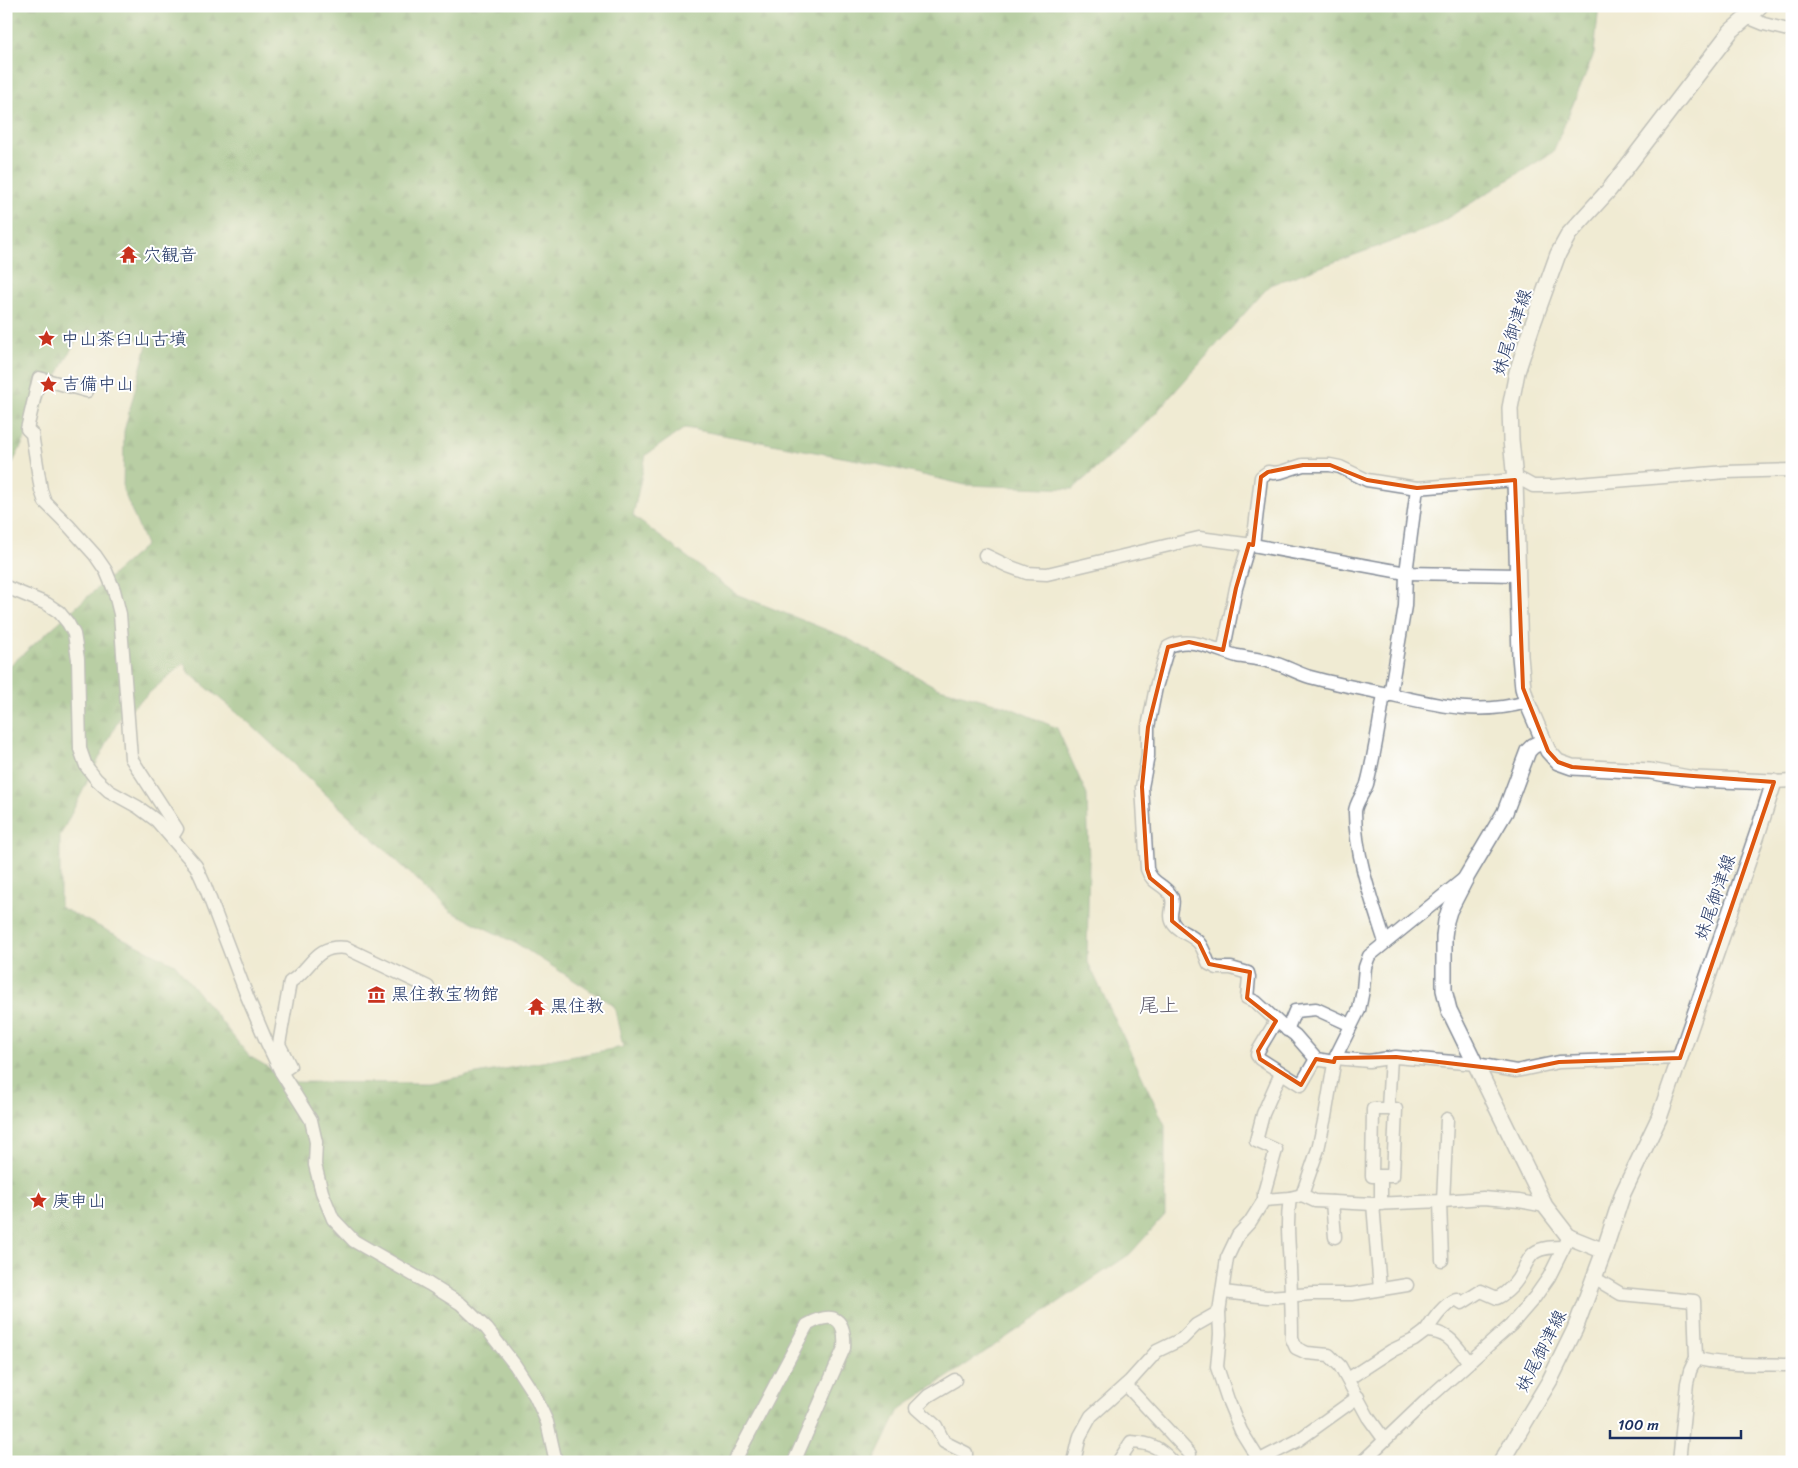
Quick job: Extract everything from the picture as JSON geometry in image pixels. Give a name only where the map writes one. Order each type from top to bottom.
[{"type":"main road","name":"妹尾御津線","points":[[1501,1462],[1550,1380],[1576,1329],[1623,1193],[1659,1118],[1774,782],[1694,779],[1650,771],[1572,767],[1558,762],[1548,751],[1523,688],[1520,656],[1515,480],[1510,408],[1520,361],[1530,329],[1558,254],[1565,241],[1576,225],[1609,190],[1731,31],[1750,12],[1760,6]]},
{"type":"main road","points":[[1543,740],[1533,746],[1528,752],[1505,812],[1467,876],[1449,911],[1444,936],[1444,990],[1450,1010],[1476,1064],[1546,1206],[1567,1242],[1604,1251]]},
{"type":"street","points":[[1750,12],[1764,24],[1792,31]]},
{"type":"street","points":[[87,391],[39,378],[27,429],[32,434],[41,490],[45,502],[95,555],[106,571],[114,590],[120,614],[131,758],[177,829],[172,837]]},
{"type":"street","points":[[1226,651],[1225,643],[1236,588],[1251,545],[1261,477],[1268,472],[1274,474],[1303,465],[1330,465],[1340,467],[1366,480],[1417,488],[1515,480],[1522,480],[1532,486],[1553,486],[1716,472],[1792,470]]},
{"type":"street","points":[[1385,942],[1366,881],[1355,810],[1366,786],[1373,762],[1405,606],[1406,573],[1417,488]]},
{"type":"street","points":[[985,555],[1027,573],[1047,574],[1199,538],[1251,545],[1406,573],[1517,575]]},
{"type":"street","points":[[6,587],[53,608],[68,623],[74,634],[78,659],[80,749],[86,766],[109,791],[138,807],[157,821],[196,866],[247,996],[281,1072],[311,1120],[316,1142],[315,1165],[322,1192],[334,1218],[354,1241],[461,1304],[487,1329],[515,1365],[535,1396],[546,1422],[556,1462]]},
{"type":"street","points":[[1527,702],[1506,708],[1480,709],[1437,706],[1322,680],[1290,670],[1273,662],[1236,655],[1190,642],[1175,643],[1168,647],[1156,687],[1148,727],[1148,756],[1142,787],[1147,869],[1150,878],[1172,896],[1174,904],[1170,914],[1172,921],[1176,927],[1200,943],[1209,964],[1231,968],[1248,974],[1246,998],[1256,1002],[1295,1035],[1316,1059],[1369,1061],[1391,1058],[1476,1064],[1516,1071],[1559,1062],[1680,1058]]},
{"type":"street","points":[[1774,782],[1792,781]]},
{"type":"street","points":[[1384,1439],[1368,1417],[1340,1366],[1329,1355],[1308,1353],[1296,1348],[1292,1339],[1287,1214],[1320,1141],[1334,1060],[1359,1010],[1363,990],[1364,968],[1369,956],[1467,876]]},
{"type":"street","points":[[281,1072],[290,1066],[279,1044],[290,982],[297,978],[308,964],[327,948],[336,946],[346,948],[428,987]]},
{"type":"street","points":[[1287,1030],[1295,1011],[1316,1009],[1351,1025]]},
{"type":"street","points":[[1276,1020],[1257,1055],[1260,1059],[1301,1085],[1316,1059]]},
{"type":"street","points":[[1388,1108],[1391,1058]]},
{"type":"street","points":[[1281,1073],[1263,1114],[1256,1141],[1276,1150],[1264,1193],[1264,1200],[1250,1222],[1238,1235],[1227,1258],[1219,1312],[1220,1334],[1217,1367],[1241,1431],[1258,1461],[1297,1440],[1358,1396]]},
{"type":"street","points":[[1373,1108],[1388,1108],[1396,1109],[1393,1176],[1372,1176],[1373,1108]]},
{"type":"street","points":[[1442,1260],[1442,1202],[1447,1119]]},
{"type":"street","points":[[1380,1289],[1377,1204],[1381,1176]]},
{"type":"street","points":[[1264,1200],[1296,1196],[1332,1202],[1377,1204],[1442,1202],[1483,1198],[1519,1201],[1546,1206]]},
{"type":"street","points":[[1332,1202],[1335,1237]]},
{"type":"street","points":[[1348,1379],[1426,1331],[1449,1302],[1456,1299],[1462,1303],[1481,1291],[1497,1298],[1505,1294],[1518,1280],[1534,1253],[1567,1242]]},
{"type":"street","points":[[1364,1461],[1384,1439],[1511,1325],[1549,1277],[1567,1242]]},
{"type":"street","points":[[1594,1278],[1621,1294],[1694,1301],[1696,1358],[1687,1383],[1679,1462]]},
{"type":"street","points":[[1223,1292],[1268,1297],[1352,1294],[1407,1285]]},
{"type":"street","points":[[1074,1462],[1080,1436],[1091,1416],[1126,1385],[1157,1351],[1182,1340],[1196,1325],[1219,1312]]},
{"type":"street","points":[[734,1462],[807,1325],[826,1318],[835,1319],[843,1326],[845,1336],[844,1348],[794,1462]]},
{"type":"street","points":[[1426,1331],[1440,1332],[1447,1336],[1469,1362]]},
{"type":"street","points":[[1696,1358],[1792,1366]]},
{"type":"street","points":[[956,1380],[928,1396],[916,1408],[936,1426],[944,1442],[966,1453],[964,1459],[978,1462]]},
{"type":"street","points":[[1126,1385],[1190,1454]]},
{"type":"street","points":[[1118,1462],[1131,1442],[1146,1442],[1162,1450],[1174,1462]]},
{"type":"highlighted area","points":[[1303,465],[1330,465],[1367,480],[1417,488],[1515,480],[1523,688],[1548,751],[1558,762],[1572,767],[1774,782],[1680,1058],[1559,1062],[1516,1071],[1396,1057],[1335,1058],[1334,1062],[1316,1059],[1301,1085],[1260,1059],[1258,1051],[1276,1021],[1247,998],[1250,972],[1209,964],[1199,943],[1172,921],[1172,896],[1150,878],[1147,869],[1142,787],[1148,727],[1168,647],[1189,642],[1223,650],[1236,588],[1249,544],[1253,545],[1261,477],[1268,472]]},
{"type":"green space","points":[[6,6],[1599,6],[1594,54],[1553,152],[1433,227],[1270,285],[1145,425],[1073,489],[965,485],[863,461],[685,428],[646,455],[633,516],[736,594],[845,637],[936,687],[1006,706],[1057,728],[1087,795],[1089,862],[1087,960],[1165,1125],[1165,1215],[1130,1254],[899,1410],[874,1462],[6,1462],[6,669],[146,545],[123,490],[124,431],[148,341],[80,332],[6,476]],"holes":[[[184,663],[188,672],[249,723],[450,911],[519,945],[614,1006],[623,1047],[428,1083],[294,1082],[249,1056],[175,964],[60,907],[60,836],[119,719]]]},
{"type":"place","name":"穴観音","points":[[129,255]]},
{"type":"place","name":"中山茶臼山古墳","points":[[47,339]]},
{"type":"place","name":"吉備中山","points":[[48,384]]},
{"type":"place","name":"黒住教宝物館","points":[[377,994]]},
{"type":"place","name":"黒住教","points":[[536,1006]]},
{"type":"place","name":"庚申山","points":[[38,1201]]},
{"type":"district","name":"尾上","points":[[1159,1005]]}]
